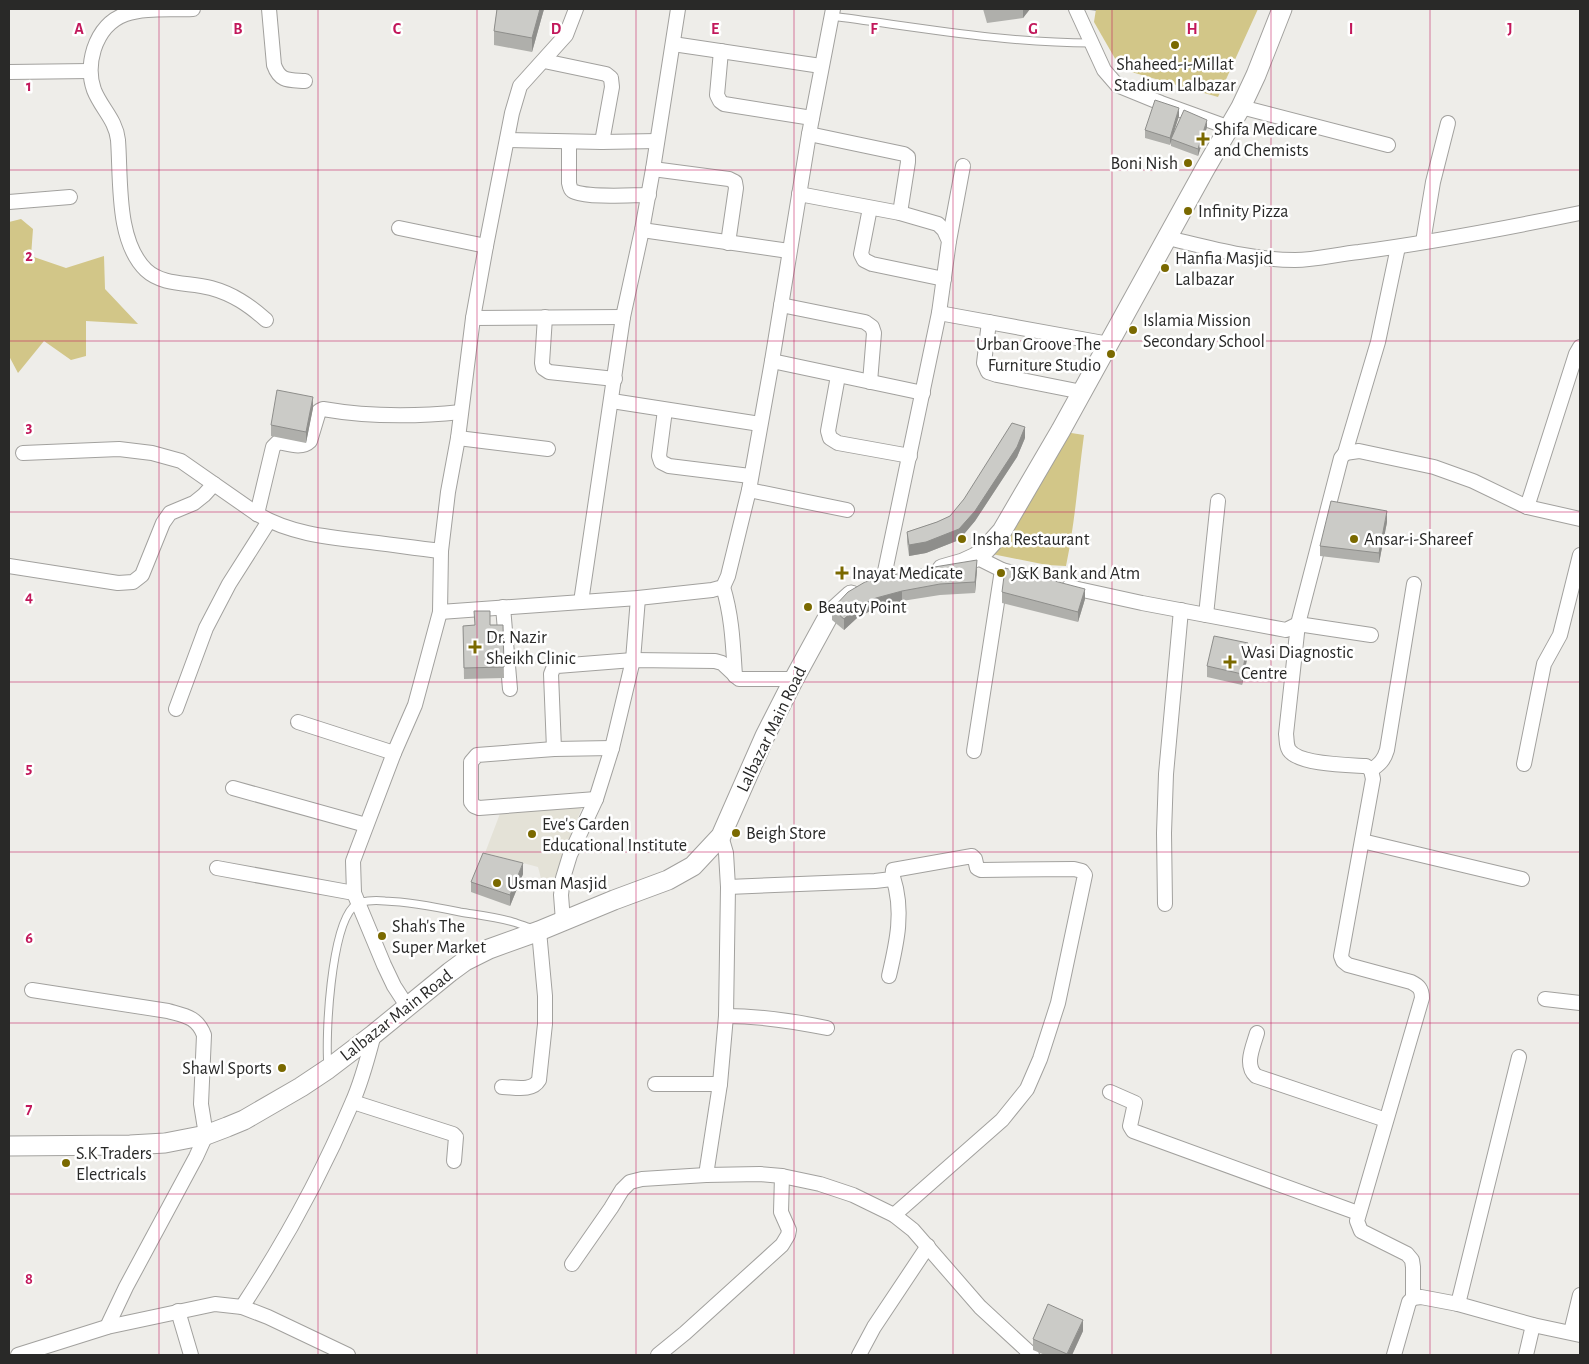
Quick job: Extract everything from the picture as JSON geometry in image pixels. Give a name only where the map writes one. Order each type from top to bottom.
[{"type":"main road","points":[[928,572],[963,563],[976,556],[986,549],[1002,531],[1109,344],[1205,169],[1230,128],[1256,75],[1282,9]]},
{"type":"main road","name":"Lalbazar Main Road","points":[[9,1146],[165,1143],[206,1135],[244,1120],[328,1069],[466,961],[490,949],[668,880],[693,866],[721,836],[765,736],[829,615],[850,596],[864,588],[892,580]]},
{"type":"street","points":[[193,9],[128,12],[118,16],[107,25],[98,37],[91,59],[90,71],[93,89],[115,127],[118,137],[124,228],[128,243],[135,256],[156,277],[167,281],[209,287],[226,293],[246,303],[266,320]]},
{"type":"street","points":[[270,9],[274,65],[277,73],[284,79],[305,81]]},
{"type":"street","points":[[407,1006],[394,986],[384,965],[357,898],[353,861],[394,753],[415,705],[440,612],[441,551],[473,318],[512,113],[520,86],[544,62],[566,35],[576,9]]},
{"type":"street","points":[[581,602],[624,317],[653,169],[678,9]]},
{"type":"street","points":[[1076,9],[1104,70],[1117,85],[1230,128]]},
{"type":"street","points":[[735,676],[732,626],[723,587],[728,576],[750,483],[809,134],[832,12]]},
{"type":"street","points":[[673,44],[821,66]]},
{"type":"street","points":[[721,51],[717,95],[724,104],[812,118]]},
{"type":"street","points":[[544,62],[606,74],[612,78],[602,142]]},
{"type":"street","points":[[9,72],[90,71]]},
{"type":"street","points":[[1241,107],[1388,146]]},
{"type":"street","points":[[1423,242],[1433,182],[1448,123]]},
{"type":"street","points":[[809,134],[904,154],[908,157],[900,213]]},
{"type":"street","points":[[507,140],[570,142],[657,141]]},
{"type":"street","points":[[570,142],[569,183],[570,188],[574,192],[648,195]]},
{"type":"street","points":[[892,580],[910,456],[939,313],[948,241],[963,166]]},
{"type":"street","points":[[653,169],[729,179],[735,182],[736,188],[728,243]]},
{"type":"street","points":[[799,194],[900,213],[938,224],[944,230],[948,241]]},
{"type":"street","points":[[9,202],[70,197]]},
{"type":"street","points":[[870,208],[861,254],[864,260],[872,264],[944,279]]},
{"type":"street","points":[[1168,238],[1226,252],[1262,258],[1297,260],[1398,247],[1487,232],[1580,213]]},
{"type":"street","points":[[398,228],[486,246]]},
{"type":"street","points":[[642,230],[789,251]]},
{"type":"street","points":[[1398,247],[1378,342],[1345,453],[1341,458],[1298,624],[1286,734],[1289,749],[1294,755],[1301,758],[1321,762],[1366,766],[1372,770],[1373,779],[1341,956],[1348,965],[1411,982],[1418,985],[1422,991],[1422,998],[1357,1221],[1361,1231],[1407,1254],[1412,1260],[1413,1298]]},
{"type":"street","points":[[781,305],[865,322],[872,327],[874,333],[870,382]]},
{"type":"street","points":[[939,313],[1109,344]]},
{"type":"street","points":[[546,317],[543,368],[549,372],[615,379]]},
{"type":"street","points":[[473,318],[624,317]]},
{"type":"street","points":[[989,322],[984,363],[988,372],[1082,392]]},
{"type":"street","points":[[1527,506],[1580,346]]},
{"type":"street","points":[[772,361],[923,393]]},
{"type":"street","points":[[838,376],[828,431],[830,438],[838,442],[910,456]]},
{"type":"street","points":[[612,401],[760,424]]},
{"type":"street","points":[[176,709],[206,628],[263,518],[273,447],[278,442],[301,446],[310,441],[320,411],[323,409],[353,414],[386,416],[460,412]]},
{"type":"street","points":[[665,410],[659,456],[661,462],[669,466],[750,483],[847,510]]},
{"type":"street","points":[[458,438],[548,449]]},
{"type":"street","points":[[23,453],[119,449],[152,453],[181,462],[263,518],[310,534],[441,551]]},
{"type":"street","points":[[1345,453],[1359,451],[1434,467],[1527,506],[1580,519]]},
{"type":"street","points":[[9,566],[118,583],[133,582],[142,574],[163,523],[170,513],[194,503],[214,484]]},
{"type":"street","points":[[1206,615],[1218,501]]},
{"type":"street","points":[[1524,764],[1544,664],[1560,635],[1580,555]]},
{"type":"street","points":[[976,556],[1002,570],[1039,580]]},
{"type":"street","points":[[974,751],[1002,570]]},
{"type":"street","points":[[1058,584],[1286,630],[1298,624],[1371,635]]},
{"type":"street","points":[[1372,770],[1380,764],[1386,750],[1414,584]]},
{"type":"street","points":[[440,612],[638,598],[712,590],[723,587]]},
{"type":"street","points":[[563,921],[560,895],[562,878],[570,855],[596,799],[612,748],[633,660],[638,598]]},
{"type":"street","points":[[503,607],[510,689]]},
{"type":"street","points":[[1164,904],[1166,774],[1181,610]]},
{"type":"street","points":[[554,749],[551,674],[557,666],[633,660],[715,661],[722,663],[739,680],[794,680]]},
{"type":"street","points":[[298,722],[394,753]]},
{"type":"street","points":[[596,799],[480,808],[474,806],[471,802],[471,762],[477,755],[554,749],[612,748]]},
{"type":"street","points":[[233,788],[366,825]]},
{"type":"street","points":[[706,1175],[720,1084],[726,1016],[728,887],[726,854],[721,836]]},
{"type":"street","points":[[1362,841],[1522,878]]},
{"type":"street","points":[[889,976],[900,920],[893,870],[972,856],[975,859],[977,868],[981,870],[1074,869],[1082,871],[1085,875],[1058,1003],[1040,1060],[1027,1089],[1002,1120],[894,1215]]},
{"type":"street","points":[[217,868],[357,898]]},
{"type":"street","points":[[728,887],[875,881],[892,879],[893,877]]},
{"type":"street","points":[[502,1087],[531,1088],[539,1080],[545,1024],[545,996],[539,931]]},
{"type":"street","points":[[32,990],[168,1011],[188,1016],[200,1026],[204,1035],[201,1104],[206,1135],[107,1327]]},
{"type":"street","points":[[1545,999],[1580,1003]]},
{"type":"street","points":[[726,1016],[783,1019],[827,1028]]},
{"type":"street","points":[[242,1307],[286,1238],[353,1102],[374,1034]]},
{"type":"street","points":[[1257,1034],[1250,1063],[1251,1071],[1256,1076],[1386,1120]]},
{"type":"street","points":[[1458,1304],[1519,1057]]},
{"type":"street","points":[[655,1084],[720,1084]]},
{"type":"street","points":[[1110,1092],[1135,1103],[1130,1126],[1133,1131],[1358,1213]]},
{"type":"street","points":[[353,1102],[453,1134],[456,1137],[454,1161]]},
{"type":"street","points":[[572,1264],[612,1208],[622,1190],[630,1182],[706,1175],[760,1174],[782,1176],[820,1184],[853,1195],[894,1215],[913,1230],[928,1246],[980,1307],[1032,1355]]},
{"type":"street","points":[[658,1355],[782,1245],[788,1236],[789,1230],[781,1212],[782,1176]]},
{"type":"street","points":[[860,1355],[874,1327],[928,1246]]},
{"type":"street","points":[[1394,1355],[1409,1302],[1413,1298],[1421,1297],[1458,1304],[1533,1325],[1576,1333],[1580,1295]]},
{"type":"street","points":[[18,1355],[107,1327],[215,1304],[242,1307],[285,1324],[348,1355]]},
{"type":"street","points":[[178,1311],[191,1355]]},
{"type":"street","points":[[1526,1355],[1533,1325]]},
{"type":"lane","points":[[832,12],[964,34],[1060,43],[1092,43]]},
{"type":"lane","points":[[328,1069],[326,1052],[335,957],[348,916],[357,898],[439,908],[513,922],[539,931]]},
{"type":"shaded area","name":"Shaheed-i-Millat Stadium Lalbazar","points":[[1096,9],[1258,9],[1218,97],[1121,69],[1094,22]]},
{"type":"shaded area","points":[[21,219],[33,229],[31,256],[66,268],[104,256],[105,289],[138,324],[86,321],[86,356],[71,360],[44,341],[18,373],[9,356],[9,222]]},
{"type":"shaded area","points":[[1065,432],[1084,435],[1066,566],[1047,565],[992,554]]},
{"type":"shaded area","name":"Eve's Garden Educational Institute","points":[[582,807],[552,885],[542,882],[538,867],[485,853],[501,811]]},
{"type":"building","points":[[497,9],[540,9],[532,38],[494,31]]},
{"type":"building","points":[[1155,100],[1179,108],[1170,138],[1145,130]]},
{"type":"building","points":[[1184,110],[1207,120],[1198,149],[1171,139]]},
{"type":"building","points":[[277,390],[313,397],[306,432],[271,425]]},
{"type":"building","points":[[1012,423],[1025,427],[1017,447],[975,511],[959,529],[926,542],[909,545],[907,532],[950,516],[964,499]]},
{"type":"building","name":"Ansar-i-Shareef","points":[[1331,501],[1387,511],[1379,553],[1320,546]]},
{"type":"building","points":[[977,560],[975,582],[940,584],[876,598],[857,607],[844,619],[832,609],[848,592],[865,582],[910,571]]},
{"type":"building","points":[[1005,568],[1085,589],[1078,612],[1002,592]]},
{"type":"building","points":[[474,611],[490,611],[490,625],[503,625],[504,667],[464,668],[463,626],[475,625]]},
{"type":"building","points":[[1214,636],[1248,643],[1242,674],[1207,666]]},
{"type":"building","name":"Usman Masjid","points":[[483,853],[523,863],[510,895],[471,882]]},
{"type":"building","points":[[1048,1304],[1083,1320],[1067,1354],[1033,1339]]},
{"type":"place","name":"Shaheed-i-Millat Stadium Lalbazar","points":[[1175,45]]},
{"type":"place","name":"Shifa Medicare and Chemists","points":[[1203,139]]},
{"type":"place","name":"Boni Nish","points":[[1188,163]]},
{"type":"place","name":"Infinity Pizza","points":[[1188,211]]},
{"type":"place","name":"Hanfia Masjid Lalbazar","points":[[1165,268]]},
{"type":"place","name":"Islamia Mission Secondary School","points":[[1133,330]]},
{"type":"place","name":"Urban Groove The Furniture Studio","points":[[1111,354]]},
{"type":"place","name":"Insha Restaurant","points":[[962,539]]},
{"type":"place","name":"Ansar-i-Shareef","points":[[1354,539]]},
{"type":"place","name":"Inayat Medicate","points":[[842,573]]},
{"type":"place","name":"J&K Bank and Atm","points":[[1001,573]]},
{"type":"place","name":"Beauty Point","points":[[808,607]]},
{"type":"place","name":"Dr. Nazir Sheikh Clinic","points":[[475,647]]},
{"type":"place","name":"Wasi Diagnostic Centre","points":[[1230,662]]},
{"type":"place","name":"Beigh Store","points":[[736,833]]},
{"type":"place","name":"Eve's Garden Educational Institute","points":[[532,834]]},
{"type":"place","name":"Usman Masjid","points":[[497,883]]},
{"type":"place","name":"Shah's The Super Market","points":[[382,936]]},
{"type":"place","name":"Shawl Sports","points":[[282,1068]]},
{"type":"place","name":"S.K Traders Electricals","points":[[66,1163]]}]
